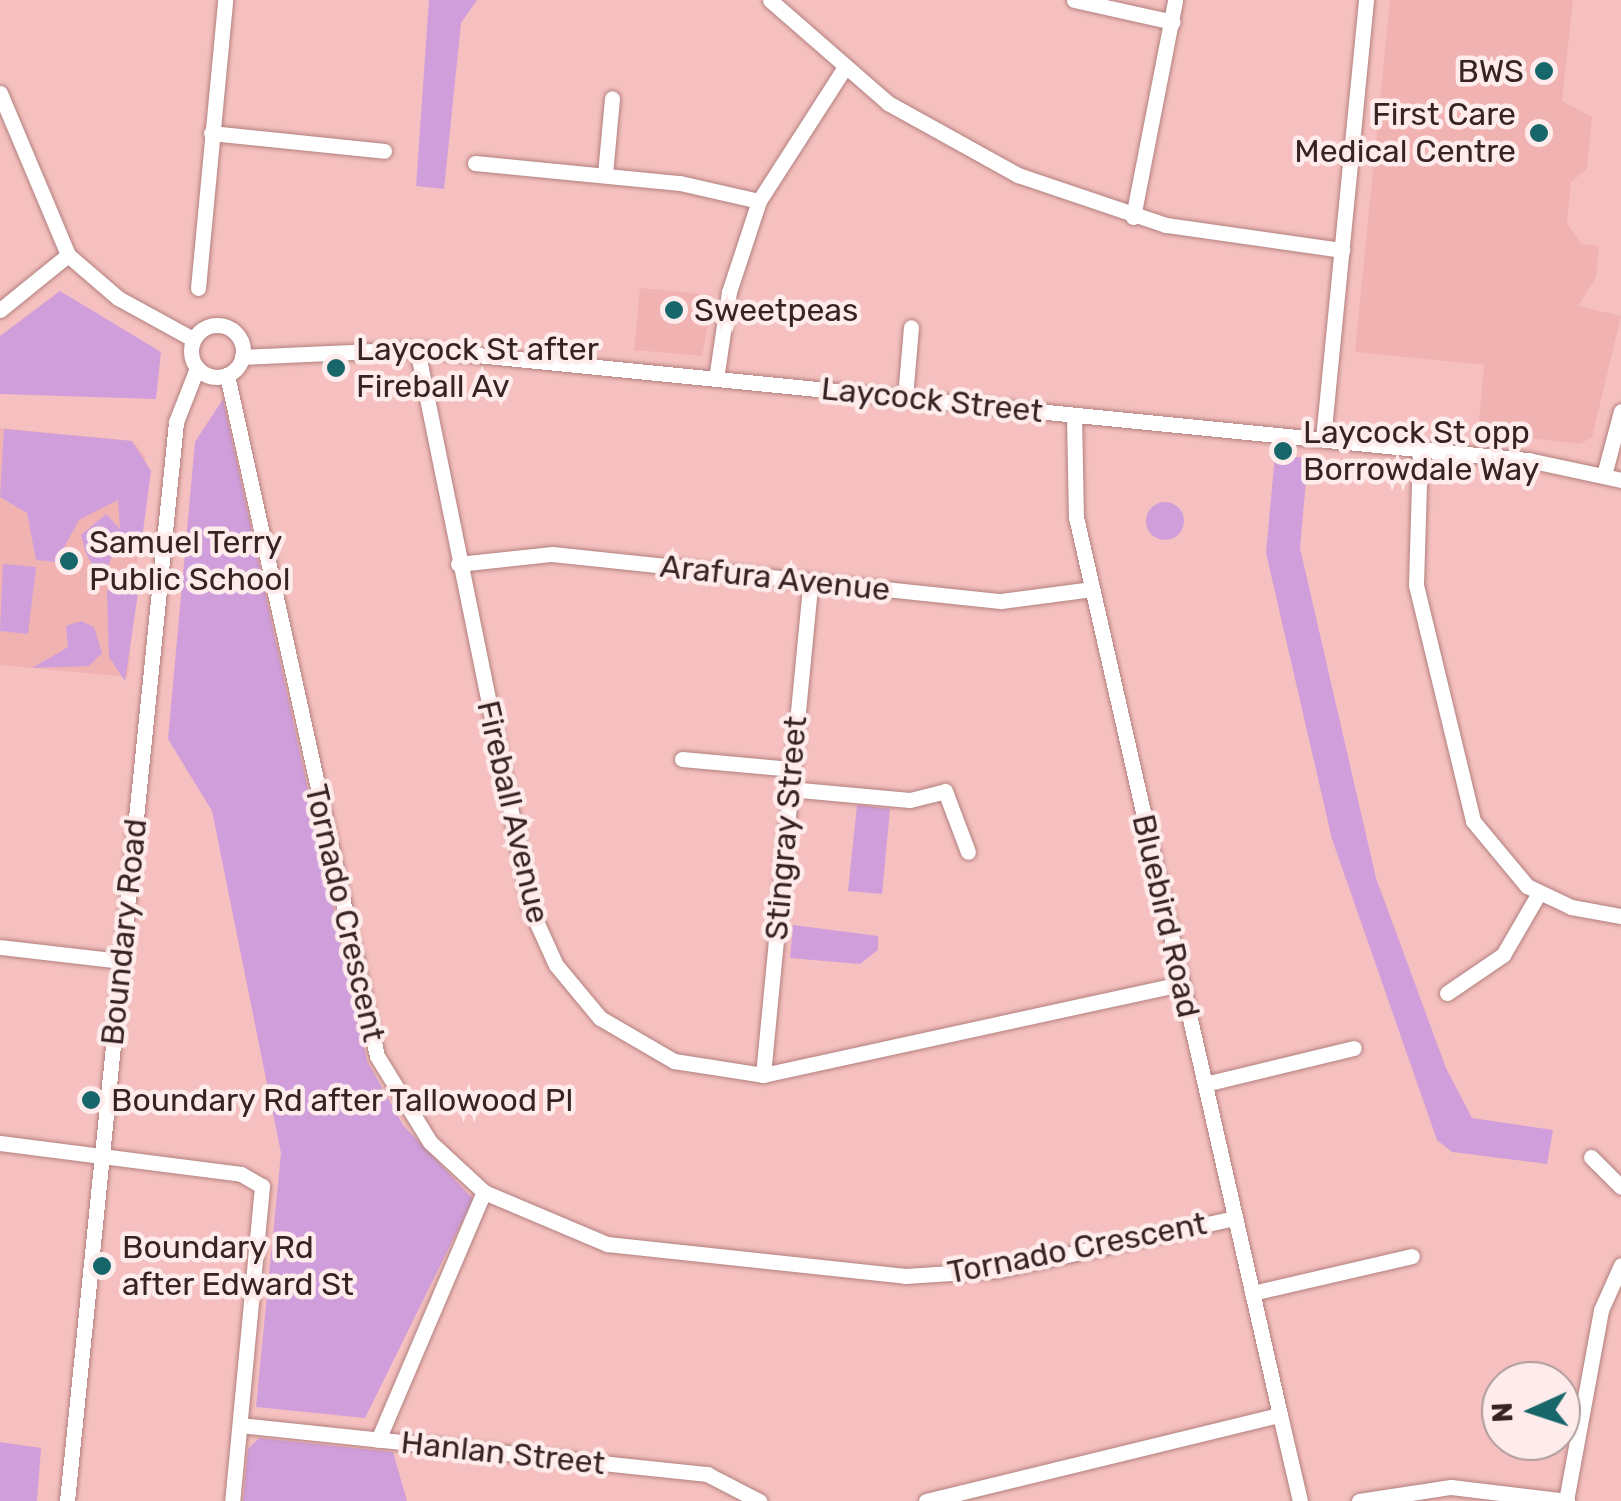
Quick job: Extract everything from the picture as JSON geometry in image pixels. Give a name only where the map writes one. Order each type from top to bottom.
[{"type":"street","points":[[198,288],[225,0]]},
{"type":"street","points":[[770,0],[843,70],[982,158],[1133,217],[1342,250]]},
{"type":"street","points":[[1074,0],[1173,22]]},
{"type":"street","points":[[1133,217],[1175,0]]},
{"type":"street","points":[[1322,439],[1366,0]]},
{"type":"street","points":[[716,378],[730,292],[759,201],[843,70]]},
{"type":"street","points":[[0,93],[68,255],[118,298],[193,340]]},
{"type":"street","points":[[605,174],[612,98]]},
{"type":"street","points":[[211,133],[384,151]]},
{"type":"street","points":[[475,163],[605,174],[759,201]]},
{"type":"street","points":[[0,310],[68,255]]},
{"type":"street","points":[[212,324],[229,328],[242,357],[227,374],[197,368],[193,340],[212,324]]},
{"type":"street","points":[[905,397],[911,327]]},
{"type":"street","name":"Laycock Street","points":[[242,357],[417,349],[1322,439],[1621,480]]},
{"type":"street","name":"Fireball Avenue","points":[[417,349],[528,896],[556,965],[600,1018],[638,1045],[699,1068],[763,1075],[1181,984]]},
{"type":"street","name":"Boundary Road","points":[[67,1501],[176,422],[197,368]]},
{"type":"street","name":"Tornado Crescent","points":[[227,374],[377,1056],[430,1142],[484,1192],[607,1244],[906,1276],[998,1270],[1235,1218]]},
{"type":"street","points":[[1604,475],[1621,412]]},
{"type":"street","name":"Bluebird Road","points":[[1074,415],[1072,494],[1300,1501]]},
{"type":"street","points":[[1420,450],[1414,571],[1462,788],[1489,848],[1539,893],[1621,916]]},
{"type":"street","name":"Arafura Avenue","points":[[458,564],[552,554],[1002,601],[1092,589]]},
{"type":"street","name":"Stingray Street","points":[[763,1075],[811,582]]},
{"type":"street","points":[[682,759],[790,769]]},
{"type":"street","points":[[789,789],[910,800],[945,791],[968,852]]},
{"type":"street","points":[[1447,993],[1502,955],[1539,893]]},
{"type":"street","points":[[0,947],[121,962]]},
{"type":"street","points":[[1204,1084],[1354,1048]]},
{"type":"street","points":[[0,1143],[241,1174],[262,1186],[232,1501]]},
{"type":"street","points":[[1591,1156],[1621,1187]]},
{"type":"street","points":[[378,1440],[484,1192]]},
{"type":"street","points":[[1252,1293],[1412,1256]]},
{"type":"street","points":[[1359,1501],[1451,1487],[1567,1501],[1598,1326],[1621,1265]]},
{"type":"street","points":[[926,1501],[1280,1414]]},
{"type":"street","name":"Hanlan Street","points":[[240,1425],[706,1474],[758,1501]]},
{"type":"shaded area","points":[[429,0],[477,0],[461,23],[444,189],[416,186]]},
{"type":"shaded area","points":[[1390,0],[1573,0],[1562,101],[1592,117],[1587,169],[1571,182],[1567,223],[1581,244],[1599,246],[1596,277],[1578,306],[1621,316],[1592,437],[1580,444],[1478,432],[1484,365],[1355,352]]},
{"type":"shaded area","name":"Sweetpeas","points":[[640,288],[714,295],[702,356],[634,350]]},
{"type":"shaded area","points":[[60,291],[161,352],[156,399],[0,394],[0,336]]},
{"type":"shaded area","points":[[223,399],[367,1061],[403,1125],[473,1199],[365,1418],[256,1407],[281,1153],[212,811],[168,739],[195,442]]},
{"type":"shaded area","name":"Samuel Terry Public School","points":[[0,428],[132,441],[146,457],[128,677],[0,665]]},
{"type":"shaded area","points":[[4,429],[132,441],[151,471],[140,554],[122,555],[120,533],[108,567],[94,568],[86,553],[81,535],[106,514],[120,529],[118,500],[79,520],[56,562],[36,560],[27,513],[0,497]]},
{"type":"shaded area","points":[[1275,455],[1308,458],[1300,548],[1376,878],[1446,1068],[1472,1118],[1553,1130],[1547,1164],[1452,1152],[1437,1140],[1332,839],[1266,553]]},
{"type":"shaded area","points":[[1165,502],[1178,508],[1184,521],[1178,534],[1165,540],[1152,534],[1146,521],[1152,508]]},
{"type":"shaded area","points":[[3,564],[36,567],[28,634],[0,631]]},
{"type":"shaded area","points":[[121,581],[138,593],[125,681],[109,657],[107,591]]},
{"type":"shaded area","points":[[81,621],[94,627],[102,653],[89,666],[32,668],[68,647],[66,626]]},
{"type":"shaded area","points":[[857,805],[890,809],[882,894],[848,891]]},
{"type":"shaded area","points":[[793,925],[878,936],[878,950],[860,964],[790,958]]},
{"type":"shaded area","points":[[259,1438],[393,1452],[407,1501],[243,1501],[248,1449]]},
{"type":"shaded area","points":[[0,1442],[41,1448],[37,1501],[0,1501]]},
{"type":"place","name":"BWS","points":[[1544,71]]},
{"type":"place","name":"First Care Medical Centre","points":[[1539,133]]},
{"type":"place","name":"Sweetpeas","points":[[674,310]]},
{"type":"place","name":"Laycock St after Fireball Av","points":[[336,368]]},
{"type":"place","name":"Laycock St opp Borrowdale Way","points":[[1283,451]]},
{"type":"place","name":"Samuel Terry Public School","points":[[69,561]]},
{"type":"place","name":"Boundary Rd after Tallowood Pl","points":[[91,1100]]},
{"type":"place","name":"Boundary Rd after Edward St","points":[[102,1266]]}]
